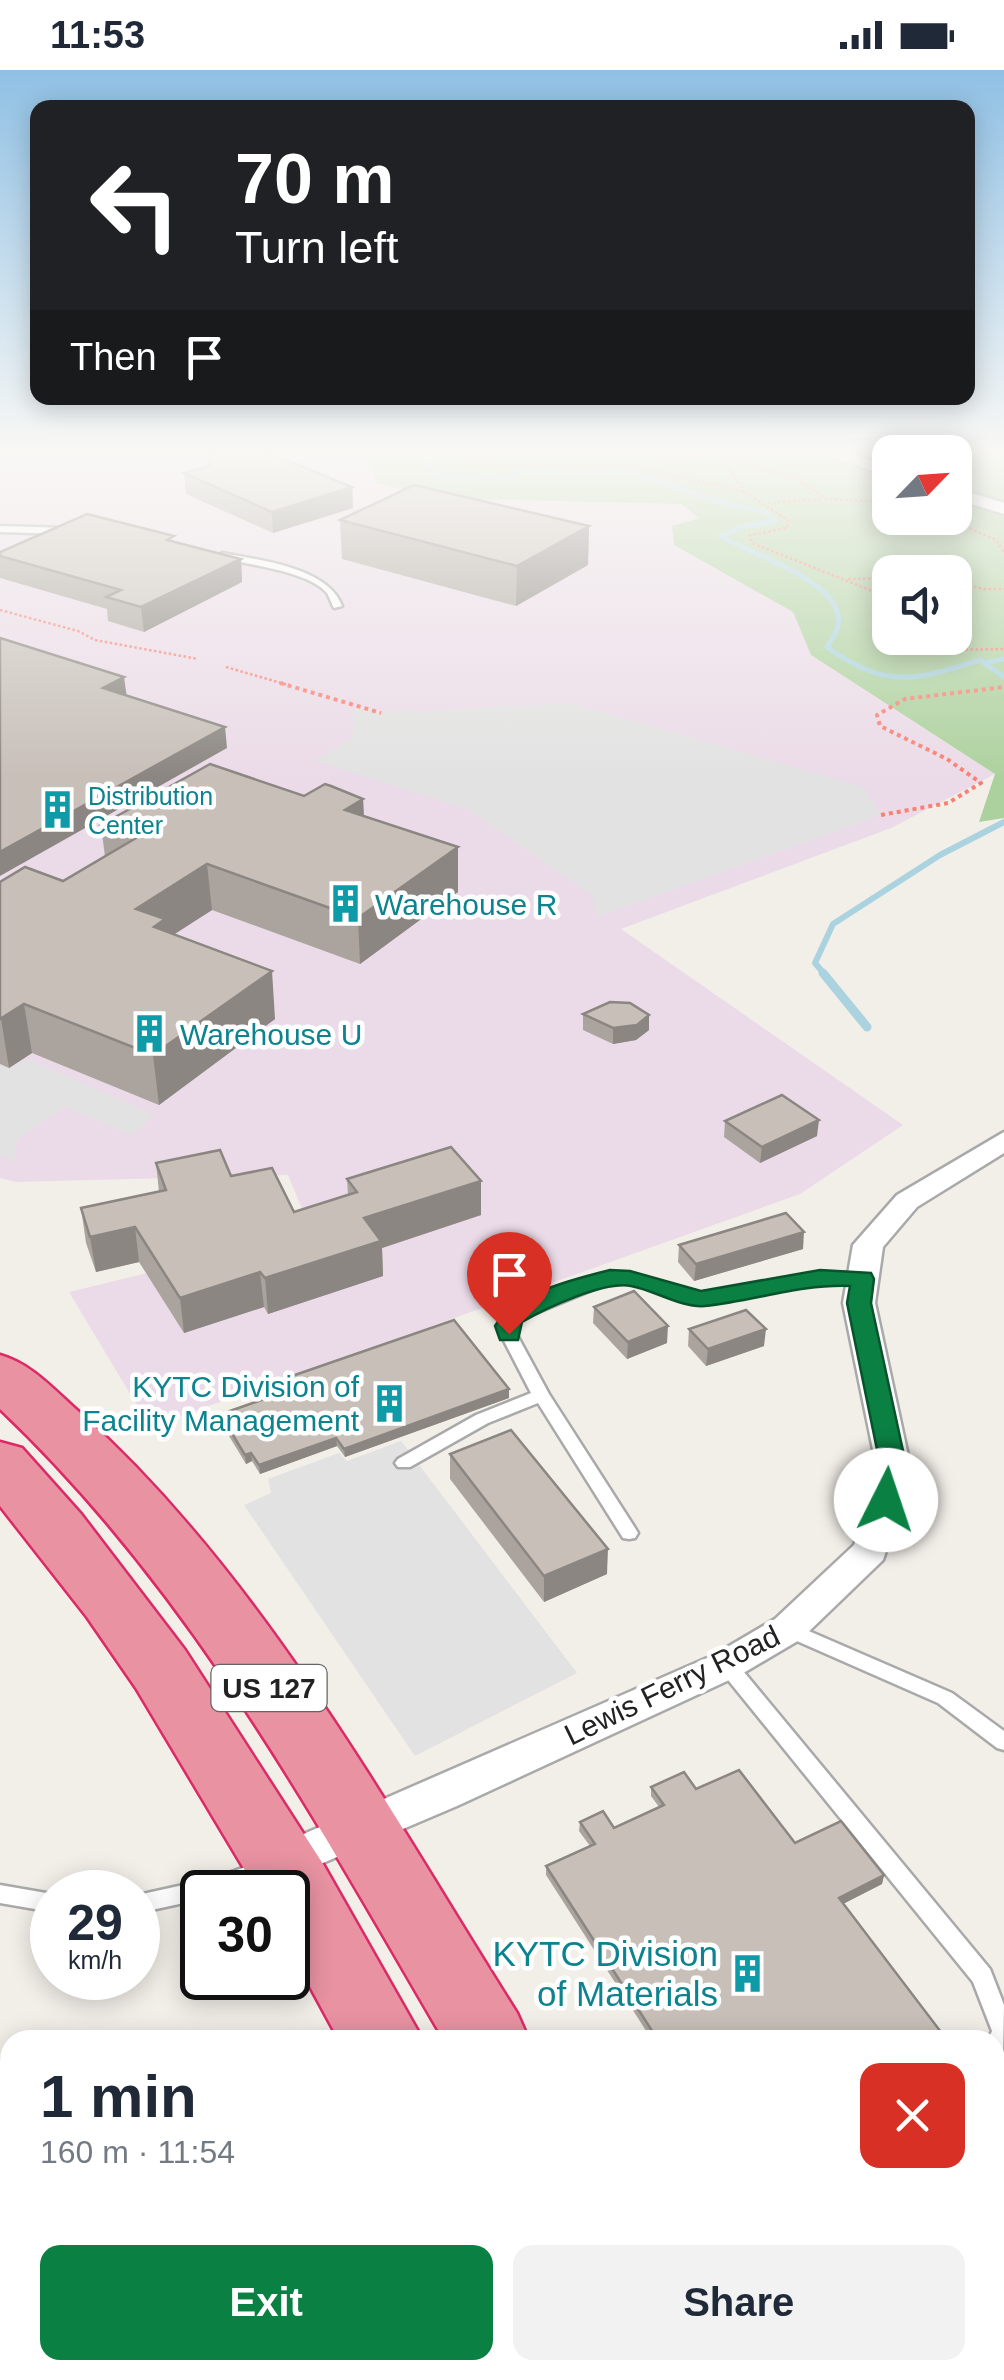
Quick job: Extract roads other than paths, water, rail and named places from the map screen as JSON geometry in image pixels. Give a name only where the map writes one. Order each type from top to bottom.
[{"type":"highway","name":"US 127","points":[[0,1374],[91,1459],[162,1540],[237,1640],[482,2030]]},
{"type":"highway","name":"US 127","points":[[0,1464],[73,1547],[130,1621],[213,1745],[376,2030]]},
{"type":"street","name":"Lewis Ferry Road","points":[[282,1862],[726,1665],[788,1629],[870,1551],[895,1474],[859,1303],[868,1246],[908,1201],[1004,1141]]},
{"type":"lane","points":[[245,561],[311,581],[330,591],[337,606]]},
{"type":"lane","points":[[628,1533],[541,1395],[507,1326],[513,1316],[567,1291],[610,1277],[630,1278],[700,1299],[820,1277],[863,1279]]},
{"type":"lane","points":[[404,1463],[482,1419],[541,1395]]},
{"type":"lane","points":[[788,1629],[945,1698],[1004,1742]]},
{"type":"lane","points":[[726,1665],[982,1976],[1002,2030]]},
{"type":"lane","points":[[160,1899],[216,1888],[282,1862]]},
{"type":"lane","points":[[0,1894],[30,1899]]},
{"type":"waterway","points":[[771,561],[813,583],[828,596],[837,610],[838,626],[827,647],[867,670],[918,676],[980,660],[984,663]]},
{"type":"waterway","points":[[984,663],[1004,659]]},
{"type":"waterway","points":[[984,663],[1004,677]]},
{"type":"waterway","points":[[826,976],[815,963],[833,924],[940,855],[1004,822]]},
{"type":"waterway","points":[[823,973],[867,1027]]},
{"type":"place","name":"Distribution Center","points":[[58,810]]},
{"type":"place","name":"Warehouse R","points":[[345,904]]},
{"type":"place","name":"Warehouse U","points":[[150,1034]]},
{"type":"place","name":"KYTC Division of Facility Management","points":[[389,1403]]},
{"type":"place","name":"KYTC Division of Materials","points":[[748,1973]]}]
